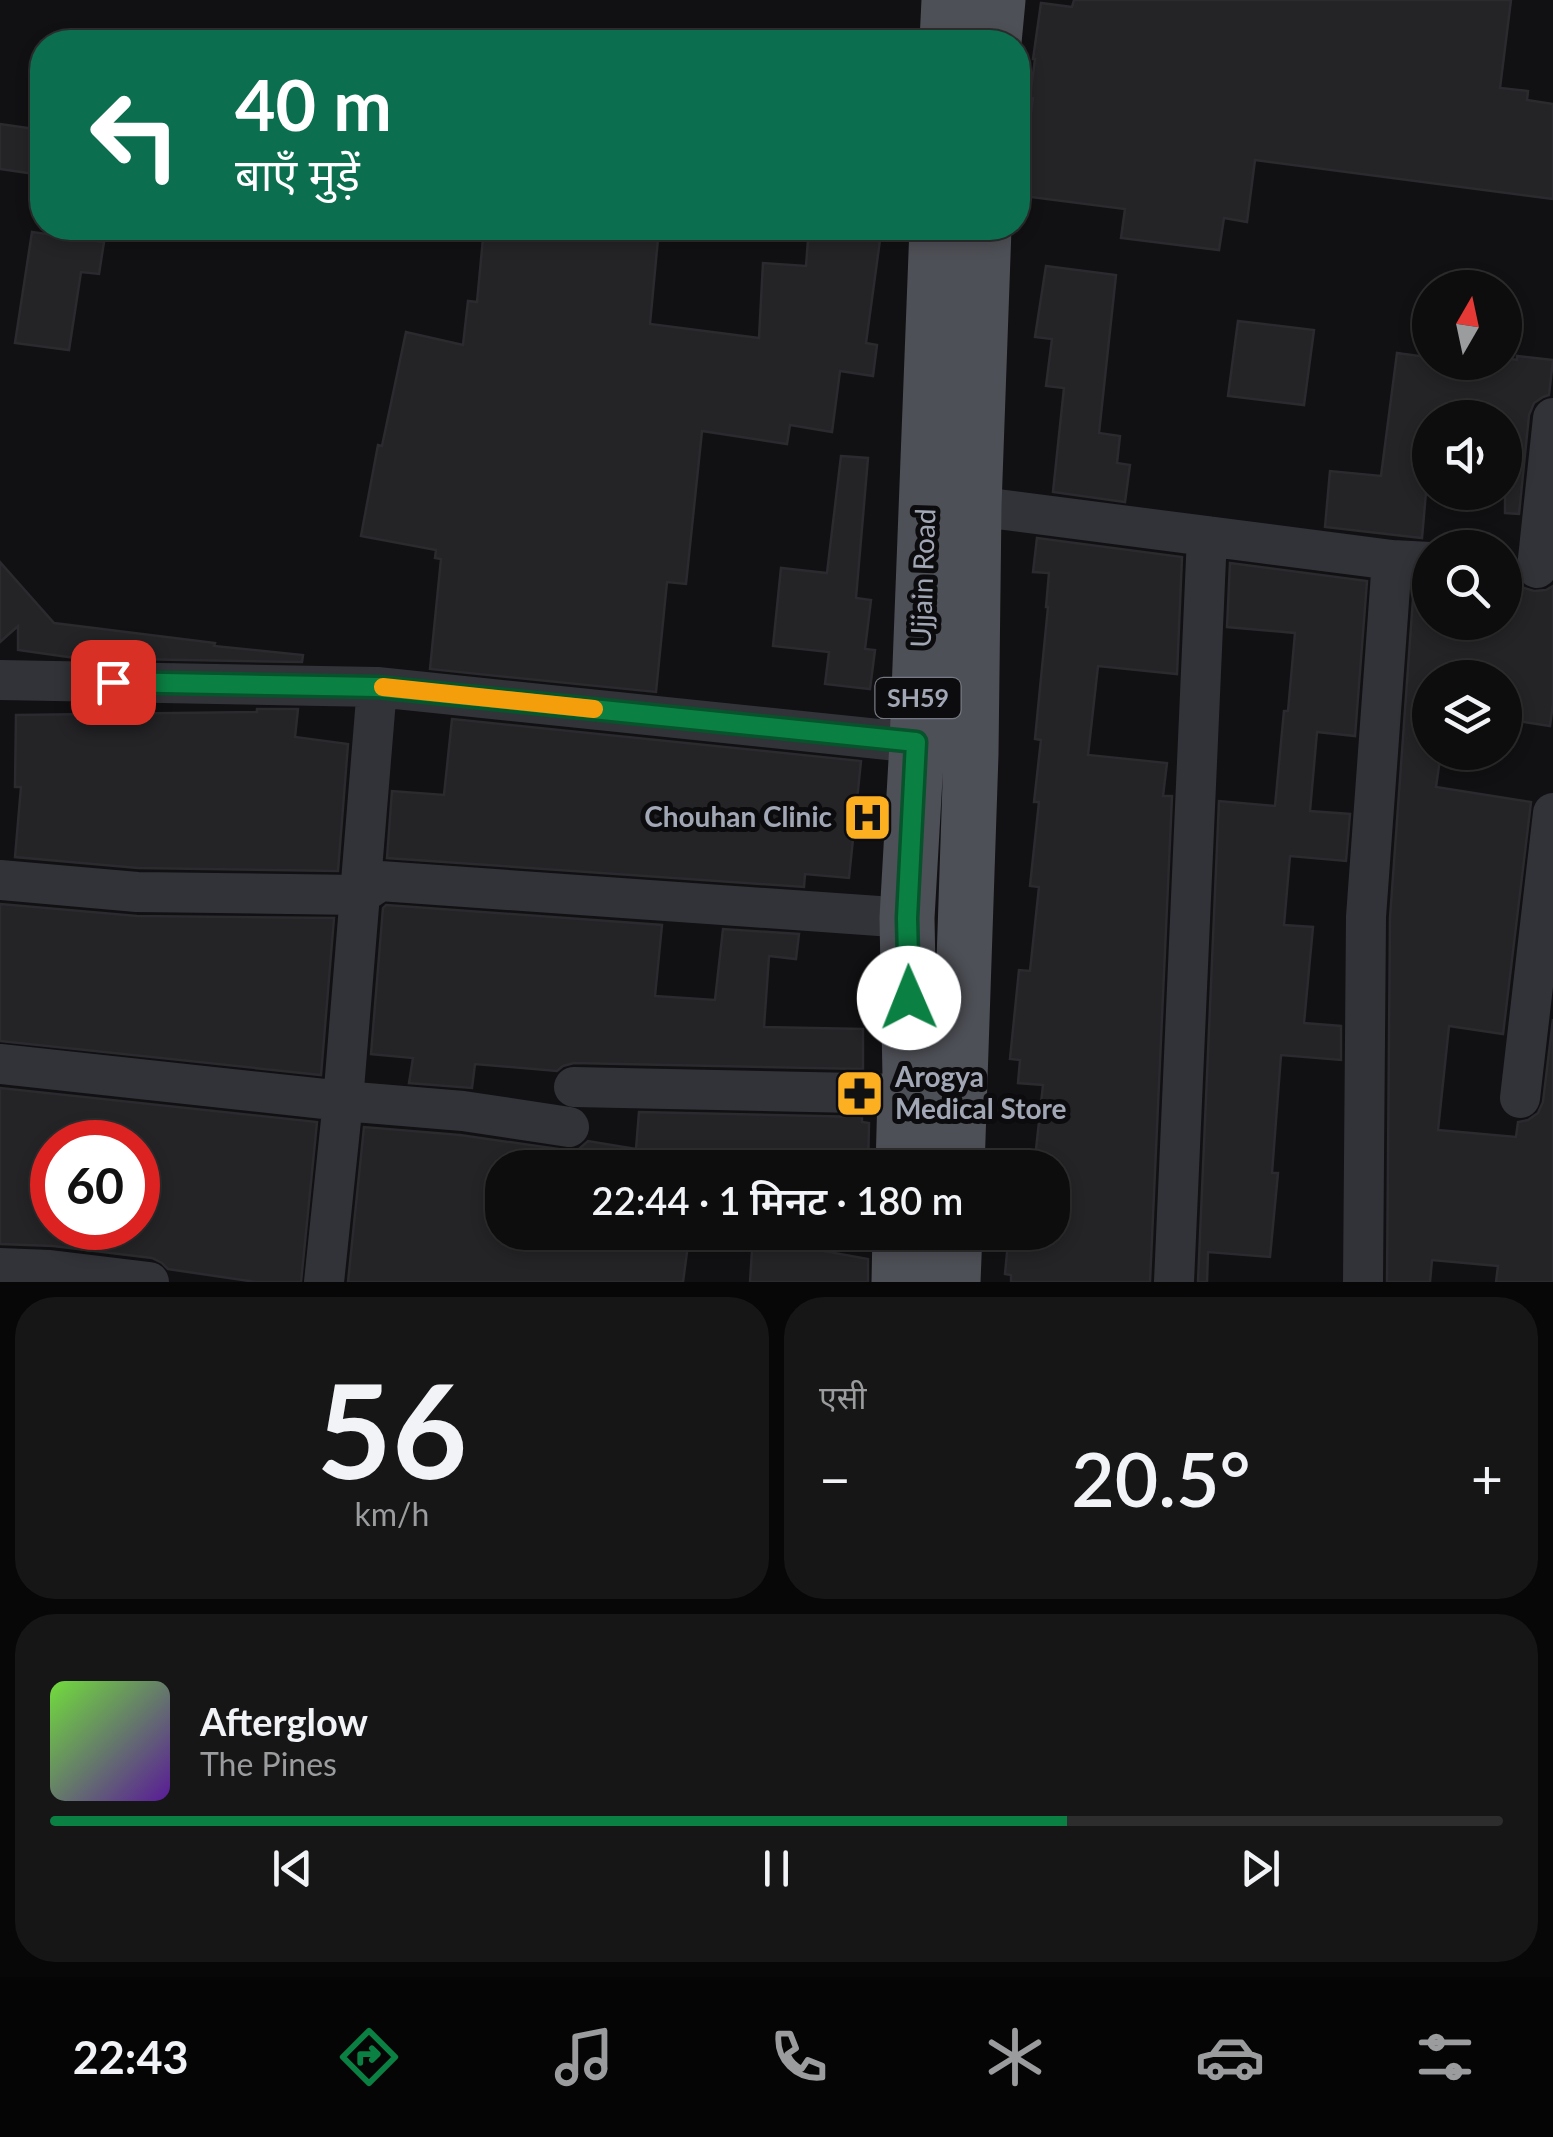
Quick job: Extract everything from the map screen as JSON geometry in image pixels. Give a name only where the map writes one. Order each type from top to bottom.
[{"type":"main road","points":[[947,30],[949,0]]},
{"type":"main road","points":[[995,30],[998,0]]},
{"type":"main road","name":"Ujjain Road","points":[[903,1150],[905,1094],[910,1078],[907,918],[936,240]]},
{"type":"main road","name":"Ujjain Road","points":[[958,1150],[984,240]]},
{"type":"main road","points":[[898,1282],[899,1250]]},
{"type":"main road","points":[[953,1282],[954,1250]]},
{"type":"street","points":[[1532,568],[1553,418]]},
{"type":"street","points":[[974,506],[1411,561],[1366,917],[1362,1282]]},
{"type":"street","points":[[1174,1282],[1207,536]]},
{"type":"street","points":[[0,680],[377,687],[916,742]]},
{"type":"street","points":[[324,1282],[377,687]]},
{"type":"street","points":[[1520,1098],[1553,813]]},
{"type":"street","points":[[0,880],[137,892],[359,895],[380,882],[907,918]]},
{"type":"street","points":[[0,1064],[463,1111],[569,1127]]},
{"type":"street","points":[[574,1087],[905,1094]]},
{"type":"street","points":[[0,1268],[149,1282]]},
{"type":"building","points":[[1074,0],[1511,0],[1500,88],[1528,91],[1527,100],[1553,104],[1553,199],[1255,160],[1247,222],[1224,218],[1219,250],[1121,238],[1125,209],[1030,197],[1030,97],[1041,3],[1072,7]]},
{"type":"building","points":[[0,124],[30,128],[30,173],[0,169]]},
{"type":"building","points":[[31,240],[104,242],[99,274],[81,272],[69,350],[15,343]]},
{"type":"building","points":[[483,240],[658,240],[650,324],[759,338],[763,263],[806,266],[808,240],[880,240],[866,343],[877,345],[873,376],[840,371],[832,432],[790,425],[787,444],[702,431],[686,584],[667,582],[656,692],[430,669],[441,559],[435,558],[436,550],[361,536],[378,445],[382,446],[406,332],[463,345],[468,301],[477,302]]},
{"type":"building","points":[[1046,266],[1116,275],[1099,433],[1120,436],[1117,463],[1130,465],[1125,502],[1053,492],[1064,388],[1046,386],[1052,339],[1035,337]]},
{"type":"building","points":[[1238,321],[1314,330],[1304,405],[1228,396]]},
{"type":"building","points":[[1397,353],[1412,355],[1412,380],[1522,380],[1522,357],[1553,360],[1549,395],[1534,403],[1529,415],[1522,484],[1522,400],[1412,400],[1412,510],[1424,510],[1423,530],[1412,530],[1412,537],[1325,527],[1330,471],[1381,476]]},
{"type":"building","points":[[841,456],[868,458],[856,598],[871,600],[865,649],[875,650],[870,689],[825,684],[829,652],[773,646],[781,568],[827,573]]},
{"type":"building","points":[[1037,538],[1182,557],[1177,674],[1098,666],[1088,755],[1167,763],[1163,796],[1172,796],[1150,1282],[1011,1282],[1011,1275],[1005,1274],[1007,1250],[1070,1250],[1070,1150],[1036,1150],[1043,1085],[1018,1083],[1020,1060],[1010,1059],[1019,970],[1030,971],[1039,887],[1030,886],[1039,802],[1034,802],[1041,740],[1035,739],[1049,573],[1033,572]]},
{"type":"building","points":[[0,562],[54,623],[303,655],[302,662],[75,658],[18,650],[18,626],[0,642]]},
{"type":"building","points":[[1230,563],[1367,581],[1355,736],[1317,732],[1310,811],[1350,814],[1346,861],[1290,856],[1284,925],[1313,927],[1304,1023],[1341,1026],[1341,1060],[1281,1055],[1272,1173],[1278,1173],[1270,1257],[1208,1252],[1207,1282],[1198,1282],[1219,801],[1275,806],[1295,633],[1227,627]]},
{"type":"building","points":[[1522,586],[1534,591],[1553,586],[1550,726],[1522,722],[1522,660],[1412,660],[1412,770],[1438,770],[1436,787],[1531,802],[1503,1034],[1449,1026],[1438,1130],[1516,1137],[1518,1122],[1538,1113],[1543,1102],[1553,1019],[1553,1282],[1496,1282],[1498,1266],[1432,1260],[1430,1282],[1387,1282],[1390,918],[1412,613],[1412,640],[1522,640]]},
{"type":"building","points":[[298,709],[295,737],[348,744],[338,871],[138,868],[15,857],[21,787],[15,787],[16,715]]},
{"type":"building","points":[[452,719],[861,761],[849,878],[805,874],[804,887],[387,858],[392,791],[444,795]]},
{"type":"building","points":[[0,904],[137,916],[334,918],[321,1075],[0,1041]]},
{"type":"building","points":[[386,905],[662,925],[655,996],[715,1000],[723,929],[799,934],[796,959],[769,956],[764,1027],[863,1029],[863,1069],[574,1063],[557,1071],[475,1064],[472,1088],[409,1083],[413,1058],[371,1054]]},
{"type":"building","points":[[0,1088],[317,1122],[301,1282],[256,1282],[168,1269],[152,1258],[86,1250],[160,1250],[160,1120],[30,1120],[30,1245],[0,1244]]},
{"type":"building","points":[[639,1112],[862,1117],[862,1122],[869,1123],[868,1150],[565,1150],[579,1149],[588,1141],[636,1149]]},
{"type":"building","points":[[364,1127],[565,1150],[485,1150],[485,1250],[687,1250],[683,1282],[348,1282]]},
{"type":"building","points":[[752,1250],[818,1250],[868,1259],[868,1282],[750,1282]]},
{"type":"slow traffic","points":[[383,687],[594,709]]},
{"type":"place","name":"Chouhan Clinic","points":[[867,817]]},
{"type":"place","name":"Arogya Medical Store","points":[[860,1093]]},
{"type":"route","points":[[113,682],[377,687],[916,742],[907,918],[909,998]]}]
